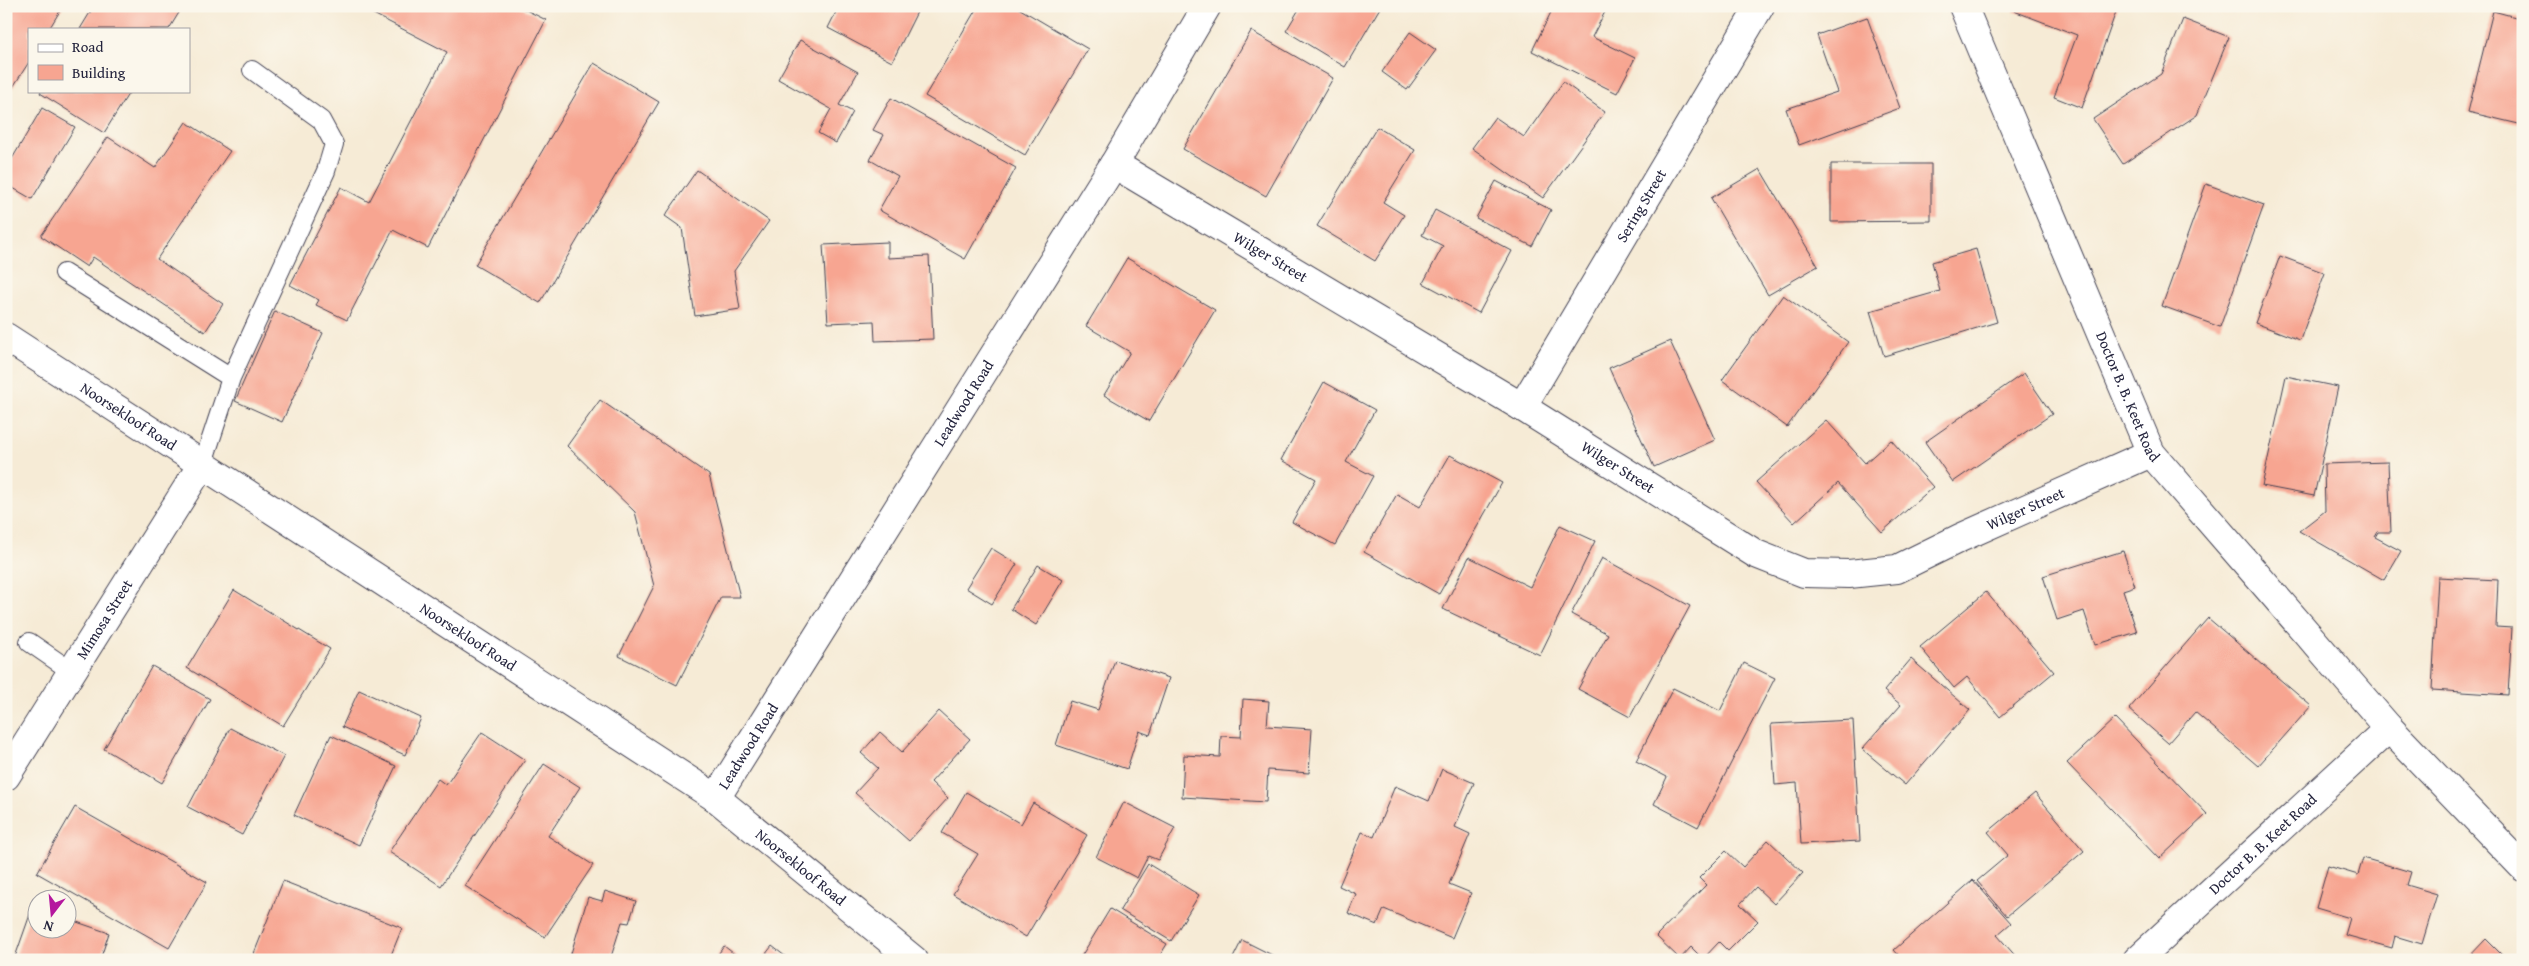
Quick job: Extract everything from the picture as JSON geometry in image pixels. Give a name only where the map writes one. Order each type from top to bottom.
[{"type":"street","name":"Leadwood Road","points":[[716,798],[1114,164],[1207,6]]},
{"type":"street","name":"Sering Street","points":[[1522,407],[1760,6]]},
{"type":"street","name":"Doctor B. B. Keet Road","points":[[1963,6],[2151,453],[2389,728],[2523,867]]},
{"type":"street","name":"Wilger Street","points":[[1114,164],[1522,407],[1756,554],[1804,573],[1849,574],[1897,568],[2151,453]]},
{"type":"street","name":"Noorsekloof Road","points":[[6,337],[203,463],[716,798],[914,960]]},
{"type":"street","name":"Mimosa Street","points":[[6,776],[203,463]]},
{"type":"street","name":"Doctor B. B. Keet Road","points":[[2137,960],[2389,728]]},
{"type":"lane","points":[[203,463],[232,378],[326,171],[334,144],[322,120],[252,70]]},
{"type":"lane","points":[[64,273],[232,378]]},
{"type":"lane","points":[[29,642],[71,671]]},
{"type":"building","points":[[6,6],[63,6],[50,28],[28,28],[28,64],[6,98]]},
{"type":"building","points":[[94,6],[183,6],[170,28],[81,28]]},
{"type":"building","points":[[358,6],[518,6],[546,20],[428,248],[393,230],[347,320],[316,305],[319,300],[290,285],[341,187],[369,202],[447,52]]},
{"type":"building","points":[[839,6],[920,6],[892,62],[828,28]]},
{"type":"building","points":[[978,6],[1015,6],[1088,49],[1025,155],[925,96]]},
{"type":"building","points":[[1301,6],[1381,6],[1345,67],[1286,31]]},
{"type":"building","points":[[1554,6],[1608,6],[1592,37],[1635,58],[1617,93],[1532,51]]},
{"type":"building","points":[[2015,6],[2118,6],[2082,108],[2054,97],[2077,35],[2014,11]]},
{"type":"building","points":[[2493,11],[2523,19],[2523,125],[2468,112]]},
{"type":"building","points":[[1867,17],[1900,108],[1799,145],[1786,109],[1837,92],[1817,35]]},
{"type":"building","points":[[2183,19],[2229,37],[2197,115],[2123,164],[2093,119],[2161,74]]},
{"type":"building","points":[[1251,31],[1333,78],[1266,196],[1183,149]]},
{"type":"building","points":[[1410,32],[1436,50],[1407,90],[1382,72]]},
{"type":"building","points":[[800,40],[858,72],[839,105],[853,112],[836,143],[818,133],[831,109],[778,79]]},
{"type":"building","points":[[594,63],[659,102],[540,303],[475,265]]},
{"type":"building","points":[[1563,82],[1605,112],[1543,198],[1472,148],[1495,117],[1524,137]]},
{"type":"building","points":[[40,92],[129,92],[104,133]]},
{"type":"building","points":[[891,98],[1016,168],[965,259],[879,210],[898,176],[870,160],[884,135],[873,130]]},
{"type":"building","points":[[42,108],[75,127],[32,199],[6,184],[6,169]]},
{"type":"building","points":[[186,122],[230,151],[157,259],[223,304],[205,332],[93,257],[87,267],[41,236],[108,137],[155,168]]},
{"type":"building","points":[[1377,127],[1415,150],[1383,202],[1404,215],[1375,261],[1317,226]]},
{"type":"building","points":[[1831,164],[1931,164],[1931,221],[1831,222]]},
{"type":"building","points":[[1760,169],[1818,266],[1768,295],[1711,198]]},
{"type":"building","points":[[697,170],[769,221],[734,271],[740,309],[695,316],[682,228],[665,216]]},
{"type":"building","points":[[1496,181],[1551,210],[1532,246],[1476,218]]},
{"type":"building","points":[[2206,184],[2264,205],[2220,327],[2162,306]]},
{"type":"building","points":[[1435,210],[1512,251],[1479,313],[1423,283],[1443,246],[1422,235]]},
{"type":"building","points":[[888,242],[888,258],[929,256],[933,339],[875,341],[874,321],[828,323],[823,245]]},
{"type":"building","points":[[1976,249],[1997,322],[1884,356],[1870,311],[1940,291],[1932,262]]},
{"type":"building","points":[[2280,256],[2325,273],[2300,340],[2255,323]]},
{"type":"building","points":[[1127,258],[1215,310],[1149,421],[1104,395],[1130,352],[1086,326]]},
{"type":"building","points":[[1783,295],[1848,342],[1787,427],[1722,380]]},
{"type":"building","points":[[275,311],[323,333],[282,422],[235,401]]},
{"type":"building","points":[[1670,341],[1715,440],[1654,467],[1609,368]]},
{"type":"building","points":[[2024,373],[2052,414],[1953,482],[1925,442]]},
{"type":"building","points":[[2286,376],[2338,387],[2314,496],[2262,486]]},
{"type":"building","points":[[1324,382],[1375,410],[1346,462],[1373,476],[1335,545],[1292,522],[1316,479],[1281,460]]},
{"type":"building","points":[[600,400],[709,475],[740,597],[721,597],[677,685],[619,656],[654,586],[635,512],[567,446]]},
{"type":"building","points":[[1826,420],[1865,463],[1891,440],[1933,487],[1882,532],[1838,483],[1794,523],[1756,482]]},
{"type":"building","points":[[1450,455],[1502,483],[1439,594],[1364,552],[1397,494],[1420,507]]},
{"type":"building","points":[[2388,462],[2391,532],[2378,532],[2375,537],[2401,551],[2384,580],[2299,531],[2325,511],[2324,464]]},
{"type":"building","points":[[1560,525],[1595,541],[1540,655],[1443,609],[1469,557],[1530,587]]},
{"type":"building","points":[[991,548],[1017,564],[992,604],[966,588]]},
{"type":"building","points":[[2123,551],[2135,586],[2123,590],[2137,632],[2095,645],[2084,611],[2057,620],[2043,576]]},
{"type":"building","points":[[1602,558],[1690,606],[1630,717],[1578,689],[1608,634],[1571,614]]},
{"type":"building","points":[[1038,565],[1063,580],[1036,625],[1011,609]]},
{"type":"building","points":[[2438,577],[2498,580],[2496,627],[2512,628],[2508,695],[2432,690]]},
{"type":"building","points":[[234,590],[330,649],[283,726],[187,668]]},
{"type":"building","points":[[1986,592],[2054,672],[2000,717],[1967,677],[1954,688],[1920,647]]},
{"type":"building","points":[[2208,618],[2311,706],[2258,766],[2195,712],[2168,743],[2129,709]]},
{"type":"building","points":[[1911,659],[1970,710],[1905,785],[1862,749],[1901,705],[1884,691]]},
{"type":"building","points":[[1115,660],[1169,678],[1150,735],[1139,731],[1127,769],[1056,745],[1070,701],[1098,710]]},
{"type":"building","points":[[1744,663],[1775,678],[1698,827],[1654,804],[1667,777],[1636,761],[1673,688],[1720,711]]},
{"type":"building","points":[[152,666],[210,699],[162,783],[104,749]]},
{"type":"building","points":[[359,690],[421,718],[405,755],[342,727]]},
{"type":"building","points":[[1243,699],[1269,701],[1267,726],[1312,729],[1309,773],[1268,770],[1266,802],[1182,797],[1184,755],[1220,757],[1221,736],[1241,737]]},
{"type":"building","points":[[939,711],[970,739],[931,782],[948,798],[909,841],[855,793],[878,768],[861,753],[880,732],[902,752]]},
{"type":"building","points":[[2115,718],[2207,814],[2159,859],[2067,763]]},
{"type":"building","points":[[1853,720],[1860,841],[1801,844],[1797,783],[1775,785],[1771,724]]},
{"type":"building","points":[[230,728],[284,756],[242,835],[188,807]]},
{"type":"building","points":[[482,732],[525,760],[441,886],[389,852],[438,779],[446,785]]},
{"type":"building","points":[[331,735],[396,766],[359,845],[294,815]]},
{"type":"building","points":[[544,764],[580,787],[548,836],[593,865],[545,937],[465,886]]},
{"type":"building","points":[[1442,769],[1474,783],[1455,827],[1470,834],[1449,884],[1471,893],[1452,938],[1384,909],[1377,925],[1348,913],[1356,894],[1339,886],[1362,832],[1374,837],[1395,786],[1429,801]]},
{"type":"building","points":[[966,792],[1021,824],[1033,803],[1087,835],[1026,937],[953,894],[978,854],[942,833]]},
{"type":"building","points":[[2035,793],[2084,851],[2007,916],[1977,881],[2008,855],[1988,832]]},
{"type":"building","points":[[1124,802],[1175,828],[1158,860],[1148,856],[1137,878],[1096,857]]},
{"type":"building","points":[[75,807],[207,882],[169,948],[78,896],[78,888],[63,888],[37,873]]},
{"type":"building","points":[[1768,840],[1803,873],[1774,904],[1756,887],[1740,904],[1758,921],[1728,951],[1719,942],[1703,959],[1691,947],[1680,959],[1656,936],[1706,885],[1699,878],[1726,851],[1743,867]]},
{"type":"building","points":[[2363,858],[2411,872],[2407,885],[2437,894],[2422,944],[2395,936],[2392,948],[2345,935],[2350,918],[2316,908],[2328,866],[2358,875]]},
{"type":"building","points":[[1148,864],[1199,895],[1171,941],[1120,910]]},
{"type":"building","points":[[1973,880],[2011,923],[1997,935],[2019,960],[1903,960],[1894,950]]},
{"type":"building","points":[[283,881],[402,928],[389,960],[261,960],[253,956]]},
{"type":"building","points":[[605,891],[636,901],[629,923],[622,922],[610,960],[569,960],[588,897],[602,901]]},
{"type":"building","points":[[1110,909],[1167,944],[1157,960],[1079,960]]},
{"type":"building","points":[[28,920],[28,938],[78,938],[78,922],[109,933],[100,960],[14,960]]},
{"type":"building","points":[[2486,939],[2507,960],[2466,960]]},
{"type":"building","points":[[1242,940],[1282,960],[1232,960]]},
{"type":"building","points":[[724,946],[742,960],[714,960]]},
{"type":"building","points":[[772,946],[790,960],[761,960]]}]
